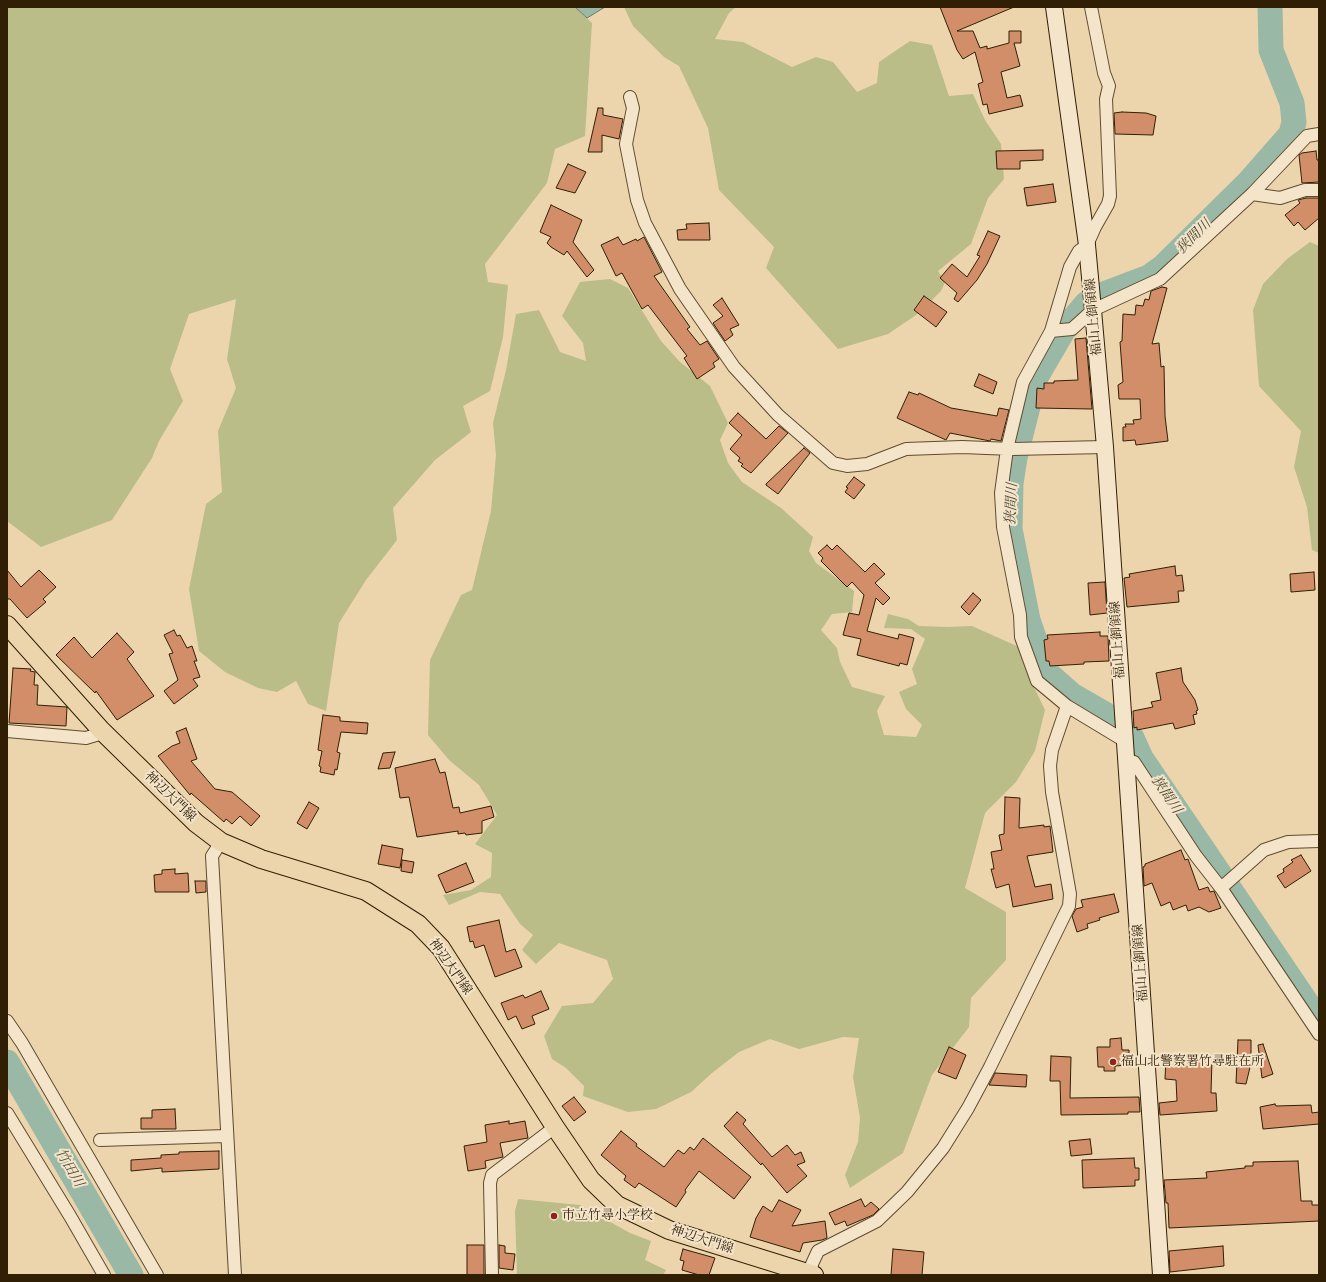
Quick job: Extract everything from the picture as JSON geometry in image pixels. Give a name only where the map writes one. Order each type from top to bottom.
[{"type":"main road","name":"福山上御領線","points":[[1054,7],[1087,245],[1093,304],[1105,447],[1127,760],[1161,1275]]},
{"type":"main road","name":"神辺大門線","points":[[7,625],[101,730],[196,823],[221,842],[261,859],[366,891],[418,924],[441,948],[555,1127],[591,1180],[617,1204],[668,1230],[812,1275]]},
{"type":"street","points":[[1091,7],[1104,73],[1109,86],[1106,99],[1110,196],[1108,204],[1087,245],[1079,251],[1070,267],[1051,331],[1023,382],[1014,449],[1001,493],[1003,528],[1020,615],[1021,637],[1037,681],[1067,706],[1125,734]]},
{"type":"street","points":[[630,97],[633,108],[626,144],[637,200],[645,223],[680,289],[734,367],[778,416],[833,463],[847,466],[867,464],[906,449],[962,447],[1014,449],[1105,447]]},
{"type":"street","points":[[1051,331],[1072,329],[1093,304],[1160,279],[1252,194],[1307,136],[1319,134]]},
{"type":"street","points":[[1252,194],[1280,198],[1305,190],[1319,190]]},
{"type":"street","points":[[812,1275],[812,1264],[818,1251],[877,1221],[907,1192],[943,1148],[968,1108],[990,1067],[1069,906],[1070,894],[1052,792],[1050,766],[1052,750],[1067,706]]},
{"type":"street","points":[[7,731],[86,738],[96,735],[101,730]]},
{"type":"street","points":[[1127,760],[1134,762],[1196,856],[1221,888],[1319,1034]]},
{"type":"street","points":[[1221,888],[1264,850],[1288,842],[1319,840]]},
{"type":"street","points":[[221,842],[212,856],[226,1136],[235,1275]]},
{"type":"street","points":[[7,1021],[22,1043],[157,1275]]},
{"type":"street","points":[[7,1113],[104,1275]]},
{"type":"street","points":[[492,1275],[490,1183],[492,1175],[555,1127]]},
{"type":"street","points":[[100,1140],[226,1136]]},
{"type":"green space","points":[[7,7],[575,7],[592,23],[585,136],[555,149],[547,183],[485,264],[488,282],[508,285],[503,337],[490,391],[463,406],[471,432],[435,460],[393,508],[397,540],[366,580],[339,623],[326,711],[308,704],[296,681],[277,692],[258,688],[225,672],[199,651],[189,589],[206,504],[222,492],[218,431],[236,388],[227,359],[236,299],[189,314],[170,369],[183,401],[159,441],[152,458],[112,520],[41,547],[7,521]]},
{"type":"green space","points":[[624,7],[736,7],[729,13],[715,39],[743,42],[792,67],[816,57],[833,62],[857,92],[877,83],[879,62],[910,41],[932,45],[949,96],[973,94],[985,120],[1001,144],[1004,179],[988,198],[971,244],[938,271],[945,282],[941,291],[919,313],[888,334],[838,349],[766,268],[774,247],[719,190],[708,128],[679,66],[664,57],[633,26]]},
{"type":"green space","points":[[1310,242],[1319,246],[1319,553],[1312,550],[1307,507],[1294,467],[1301,431],[1259,386],[1253,310],[1263,284],[1287,259]]},
{"type":"green space","points":[[610,279],[628,288],[661,341],[680,362],[710,386],[728,423],[720,440],[728,463],[742,482],[781,508],[813,537],[809,551],[816,563],[854,591],[852,612],[832,614],[821,630],[837,648],[840,662],[852,687],[885,696],[877,711],[884,735],[916,737],[922,725],[906,709],[899,692],[917,684],[912,669],[925,639],[911,629],[884,628],[888,614],[908,619],[919,626],[972,626],[1019,647],[1031,681],[1045,710],[1035,751],[1016,782],[985,813],[965,888],[1006,912],[1006,960],[971,998],[969,1027],[932,1075],[903,1153],[850,1188],[845,1175],[858,1142],[860,1118],[853,1077],[859,1038],[843,1037],[799,1049],[770,1039],[739,1052],[691,1092],[656,1109],[628,1112],[583,1096],[584,1086],[566,1068],[552,1059],[544,1036],[562,1006],[593,1003],[613,979],[607,960],[559,943],[536,964],[522,950],[533,935],[520,924],[500,894],[480,892],[449,905],[443,895],[471,890],[491,877],[492,853],[475,844],[497,815],[479,785],[449,760],[428,735],[430,660],[461,595],[472,590],[491,511],[496,455],[493,423],[506,370],[516,314],[539,310],[560,352],[586,361],[583,343],[562,316],[580,282]]},
{"type":"green space","points":[[518,1199],[580,1205],[630,1233],[651,1241],[645,1260],[666,1270],[663,1275],[517,1275],[515,1211]]},
{"type":"shaded area","points":[[575,7],[605,7],[587,18]]},
{"type":"building","points":[[940,7],[1014,7],[957,31],[973,31],[980,48],[987,46],[987,49],[1009,43],[1009,31],[1021,31],[1021,43],[1014,43],[1020,66],[1001,72],[1007,98],[1020,95],[1023,106],[989,114],[987,104],[983,105],[978,84],[983,82],[975,52],[963,59],[957,50]]},
{"type":"building","points":[[598,108],[603,108],[603,115],[623,119],[619,139],[602,135],[602,152],[588,152]]},
{"type":"building","points":[[1114,113],[1146,113],[1156,116],[1153,135],[1115,134]]},
{"type":"building","points":[[1043,150],[1043,160],[1020,161],[1020,169],[997,169],[996,151]]},
{"type":"building","points":[[1316,151],[1317,160],[1319,160],[1319,182],[1302,183],[1299,155],[1302,153]]},
{"type":"building","points":[[568,164],[586,172],[575,193],[556,188]]},
{"type":"building","points":[[1053,184],[1056,202],[1027,206],[1024,188]]},
{"type":"building","points":[[1306,198],[1319,198],[1319,218],[1305,230],[1298,222],[1294,226],[1285,215],[1300,203],[1298,200]]},
{"type":"building","points":[[551,205],[582,220],[573,242],[594,270],[587,277],[567,251],[564,255],[551,247],[547,243],[551,237],[540,232]]},
{"type":"building","points":[[709,223],[710,240],[678,240],[677,230],[687,229],[686,224]]},
{"type":"building","points":[[988,231],[1000,236],[987,264],[977,280],[958,302],[954,299],[957,293],[940,278],[952,264],[967,277],[980,256],[977,255]]},
{"type":"building","points":[[618,237],[623,245],[636,239],[637,241],[644,237],[662,272],[654,276],[690,327],[687,329],[700,345],[707,341],[719,359],[713,363],[715,367],[697,379],[684,358],[687,356],[648,305],[642,309],[622,273],[616,276],[601,245]]},
{"type":"building","points":[[1162,287],[1167,288],[1152,344],[1159,343],[1161,367],[1164,366],[1165,416],[1168,441],[1136,445],[1135,440],[1123,441],[1123,427],[1126,427],[1125,424],[1134,424],[1133,420],[1141,419],[1140,399],[1119,399],[1118,385],[1123,382],[1120,342],[1122,341],[1123,314],[1135,315],[1136,305],[1143,306],[1145,299],[1149,300],[1151,291]]},
{"type":"building","points":[[924,296],[947,312],[936,327],[914,310]]},
{"type":"building","points":[[722,298],[739,325],[730,329],[733,335],[725,341],[713,323],[723,316],[713,305]]},
{"type":"building","points":[[1086,338],[1092,409],[1036,408],[1037,388],[1044,389],[1044,383],[1078,380],[1075,339]]},
{"type":"building","points":[[979,374],[997,382],[993,394],[974,386]]},
{"type":"building","points":[[909,392],[918,395],[919,393],[951,408],[997,416],[999,408],[1009,410],[1001,441],[991,439],[990,441],[950,433],[946,440],[897,418]]},
{"type":"building","points":[[738,413],[766,439],[779,426],[788,433],[751,473],[741,466],[743,464],[738,461],[740,458],[730,449],[742,435],[729,423]]},
{"type":"building","points":[[804,448],[810,453],[778,494],[766,485],[766,484]]},
{"type":"building","points":[[854,477],[865,485],[854,499],[845,492],[848,488],[846,487]]},
{"type":"building","points":[[827,545],[832,550],[837,545],[865,572],[874,563],[885,574],[875,583],[890,598],[883,605],[876,598],[867,631],[898,639],[899,634],[914,638],[907,665],[900,663],[899,666],[857,655],[861,639],[843,635],[849,613],[859,615],[864,595],[852,582],[847,587],[821,561],[823,558],[818,553]]},
{"type":"building","points":[[1175,566],[1176,576],[1182,575],[1184,591],[1178,591],[1179,602],[1127,607],[1124,578],[1130,577],[1129,574]]},
{"type":"building","points":[[7,570],[21,587],[39,570],[56,587],[43,599],[46,602],[27,618],[10,599],[7,599]]},
{"type":"building","points":[[1314,572],[1315,590],[1291,592],[1290,574]]},
{"type":"building","points":[[1105,582],[1107,613],[1090,615],[1088,583]]},
{"type":"building","points":[[973,593],[981,600],[969,615],[961,607]]},
{"type":"building","points":[[174,630],[177,636],[180,635],[187,648],[192,646],[197,661],[194,661],[200,677],[193,679],[198,686],[174,704],[164,691],[178,680],[169,654],[173,653],[164,635]]},
{"type":"building","points":[[1100,632],[1100,636],[1108,636],[1109,661],[1050,666],[1049,661],[1046,661],[1044,640],[1048,639],[1047,635]]},
{"type":"building","points":[[117,633],[134,652],[127,659],[154,696],[117,720],[96,691],[95,693],[56,655],[74,637],[92,658]]},
{"type":"building","points":[[13,668],[31,669],[30,671],[35,672],[34,685],[38,685],[37,705],[67,707],[66,726],[9,723]]},
{"type":"building","points":[[1181,668],[1183,682],[1195,700],[1198,710],[1196,711],[1197,714],[1193,715],[1195,724],[1175,729],[1173,723],[1137,730],[1137,727],[1134,728],[1133,711],[1153,707],[1151,702],[1161,700],[1156,673]]},
{"type":"building","points":[[323,715],[340,717],[340,721],[368,723],[367,734],[341,732],[337,752],[340,753],[337,770],[335,769],[334,775],[320,772],[321,767],[319,766],[322,751],[318,750]]},
{"type":"building","points":[[186,728],[197,759],[191,761],[215,789],[232,792],[260,816],[251,826],[240,816],[232,824],[226,819],[224,822],[191,793],[190,795],[158,756],[172,746],[180,743],[176,732]]},
{"type":"building","points":[[395,752],[390,768],[378,769],[383,753]]},
{"type":"building","points":[[435,759],[440,773],[445,772],[453,808],[459,807],[460,813],[491,806],[494,817],[482,821],[482,833],[466,835],[465,833],[458,834],[458,831],[417,837],[409,797],[400,798],[395,768]]},
{"type":"building","points":[[1005,797],[1020,798],[1019,828],[1044,825],[1044,827],[1050,826],[1053,852],[1027,856],[1035,887],[1051,884],[1053,899],[1013,907],[1009,884],[996,888],[991,869],[994,869],[991,852],[1002,850],[999,835],[1004,834]]},
{"type":"building","points":[[309,802],[319,808],[307,829],[297,823]]},
{"type":"building","points":[[382,845],[403,849],[400,868],[378,864]]},
{"type":"building","points":[[1181,850],[1185,860],[1188,859],[1199,890],[1208,887],[1210,892],[1214,891],[1221,908],[1209,912],[1199,907],[1188,911],[1186,905],[1173,910],[1170,902],[1161,906],[1152,883],[1144,886],[1143,867],[1145,864]]},
{"type":"building","points":[[1301,855],[1311,871],[1285,888],[1277,876],[1284,872],[1283,869],[1293,862],[1291,860]]},
{"type":"building","points":[[402,860],[414,862],[412,873],[401,871]]},
{"type":"building","points":[[466,863],[474,882],[446,893],[438,875]]},
{"type":"building","points":[[175,869],[175,874],[188,873],[189,892],[155,892],[154,875],[162,874],[162,870]]},
{"type":"building","points":[[195,881],[206,881],[206,892],[196,893]]},
{"type":"building","points":[[1114,894],[1119,912],[1099,918],[1100,920],[1087,924],[1088,928],[1077,932],[1072,916],[1076,909],[1083,907],[1081,900]]},
{"type":"building","points":[[499,920],[506,952],[515,949],[522,967],[495,977],[484,945],[475,948],[473,941],[470,942],[467,927]]},
{"type":"building","points":[[541,991],[549,1009],[532,1016],[535,1024],[522,1029],[516,1016],[508,1020],[501,1003],[523,995],[525,998]]},
{"type":"building","name":"福山北警察署竹尋駐在所","points":[[1121,1038],[1122,1050],[1129,1050],[1129,1065],[1115,1066],[1115,1071],[1104,1071],[1104,1067],[1098,1067],[1097,1047],[1110,1047],[1110,1039]]},
{"type":"building","points":[[1238,1040],[1251,1040],[1251,1063],[1246,1084],[1236,1083]]},
{"type":"building","points":[[1263,1044],[1273,1074],[1262,1078],[1258,1045]]},
{"type":"building","points":[[949,1047],[966,1055],[956,1079],[938,1072]]},
{"type":"building","points":[[1051,1056],[1071,1057],[1070,1098],[1139,1097],[1140,1112],[1128,1112],[1128,1114],[1061,1115],[1060,1081],[1050,1081]]},
{"type":"building","points":[[1166,1058],[1212,1060],[1211,1093],[1216,1093],[1217,1111],[1160,1115],[1159,1103],[1177,1101],[1176,1080],[1165,1079]]},
{"type":"building","points":[[995,1073],[1027,1075],[1026,1087],[989,1085]]},
{"type":"building","points":[[574,1097],[586,1112],[574,1121],[562,1106]]},
{"type":"building","points":[[1275,1104],[1276,1106],[1311,1105],[1312,1113],[1319,1112],[1319,1124],[1263,1129],[1260,1107]]},
{"type":"building","points":[[175,1109],[176,1129],[141,1129],[141,1118],[152,1118],[152,1110]]},
{"type":"building","points":[[737,1112],[746,1120],[743,1124],[772,1157],[787,1145],[795,1155],[801,1152],[805,1162],[797,1165],[807,1176],[787,1193],[762,1163],[761,1165],[724,1126]]},
{"type":"building","points":[[509,1121],[509,1124],[525,1121],[528,1138],[500,1143],[503,1157],[485,1161],[486,1168],[468,1171],[464,1146],[487,1142],[485,1125]]},
{"type":"building","points":[[621,1131],[637,1144],[636,1146],[664,1167],[678,1150],[684,1154],[690,1147],[694,1150],[703,1138],[751,1177],[734,1199],[699,1171],[685,1190],[686,1192],[676,1207],[639,1183],[635,1188],[624,1180],[626,1176],[601,1155]]},
{"type":"building","points":[[1090,1139],[1092,1154],[1071,1156],[1069,1141]]},
{"type":"building","points":[[219,1151],[219,1169],[162,1172],[162,1168],[131,1171],[131,1160],[161,1158],[161,1155],[179,1154],[179,1152]]},
{"type":"building","points":[[1134,1158],[1135,1168],[1139,1168],[1139,1180],[1135,1180],[1135,1186],[1083,1188],[1082,1160]]},
{"type":"building","points":[[1298,1161],[1301,1201],[1312,1201],[1312,1205],[1319,1205],[1319,1221],[1169,1228],[1168,1203],[1166,1203],[1164,1180],[1207,1178],[1206,1172],[1245,1168],[1245,1166],[1253,1166],[1253,1162]]},
{"type":"building","points":[[861,1199],[865,1207],[871,1202],[879,1209],[873,1215],[847,1226],[845,1221],[835,1225],[829,1213]]},
{"type":"building","points":[[779,1200],[801,1210],[792,1226],[825,1221],[827,1238],[803,1243],[800,1252],[750,1237],[756,1218],[763,1206],[772,1212]]},
{"type":"building","points":[[467,1245],[484,1245],[484,1275],[467,1275]]},
{"type":"building","points":[[499,1245],[505,1246],[505,1253],[515,1254],[513,1270],[499,1268]]},
{"type":"building","points":[[1223,1246],[1224,1266],[1170,1272],[1169,1251]]},
{"type":"building","points":[[683,1249],[715,1258],[709,1275],[699,1275],[682,1270],[684,1261],[680,1260]]},
{"type":"building","points":[[893,1249],[924,1252],[922,1275],[891,1275]]},
{"type":"waterway","name":"狭間川","points":[[1270,7],[1271,50],[1292,103],[1294,122],[1291,134],[1248,183],[1163,267],[1149,277],[1104,294],[1086,304],[1063,331],[1035,379],[1015,458],[1011,483],[1010,529],[1028,620],[1046,672],[1072,695],[1105,714],[1132,738],[1141,758],[1319,1021]]},
{"type":"waterway","name":"竹田川","points":[[7,1062],[131,1275]]},
{"type":"place","name":"福山北警察署竹尋駐在所","points":[[1113,1062]]},
{"type":"place","name":"市立竹尋小学校","points":[[554,1216]]}]
